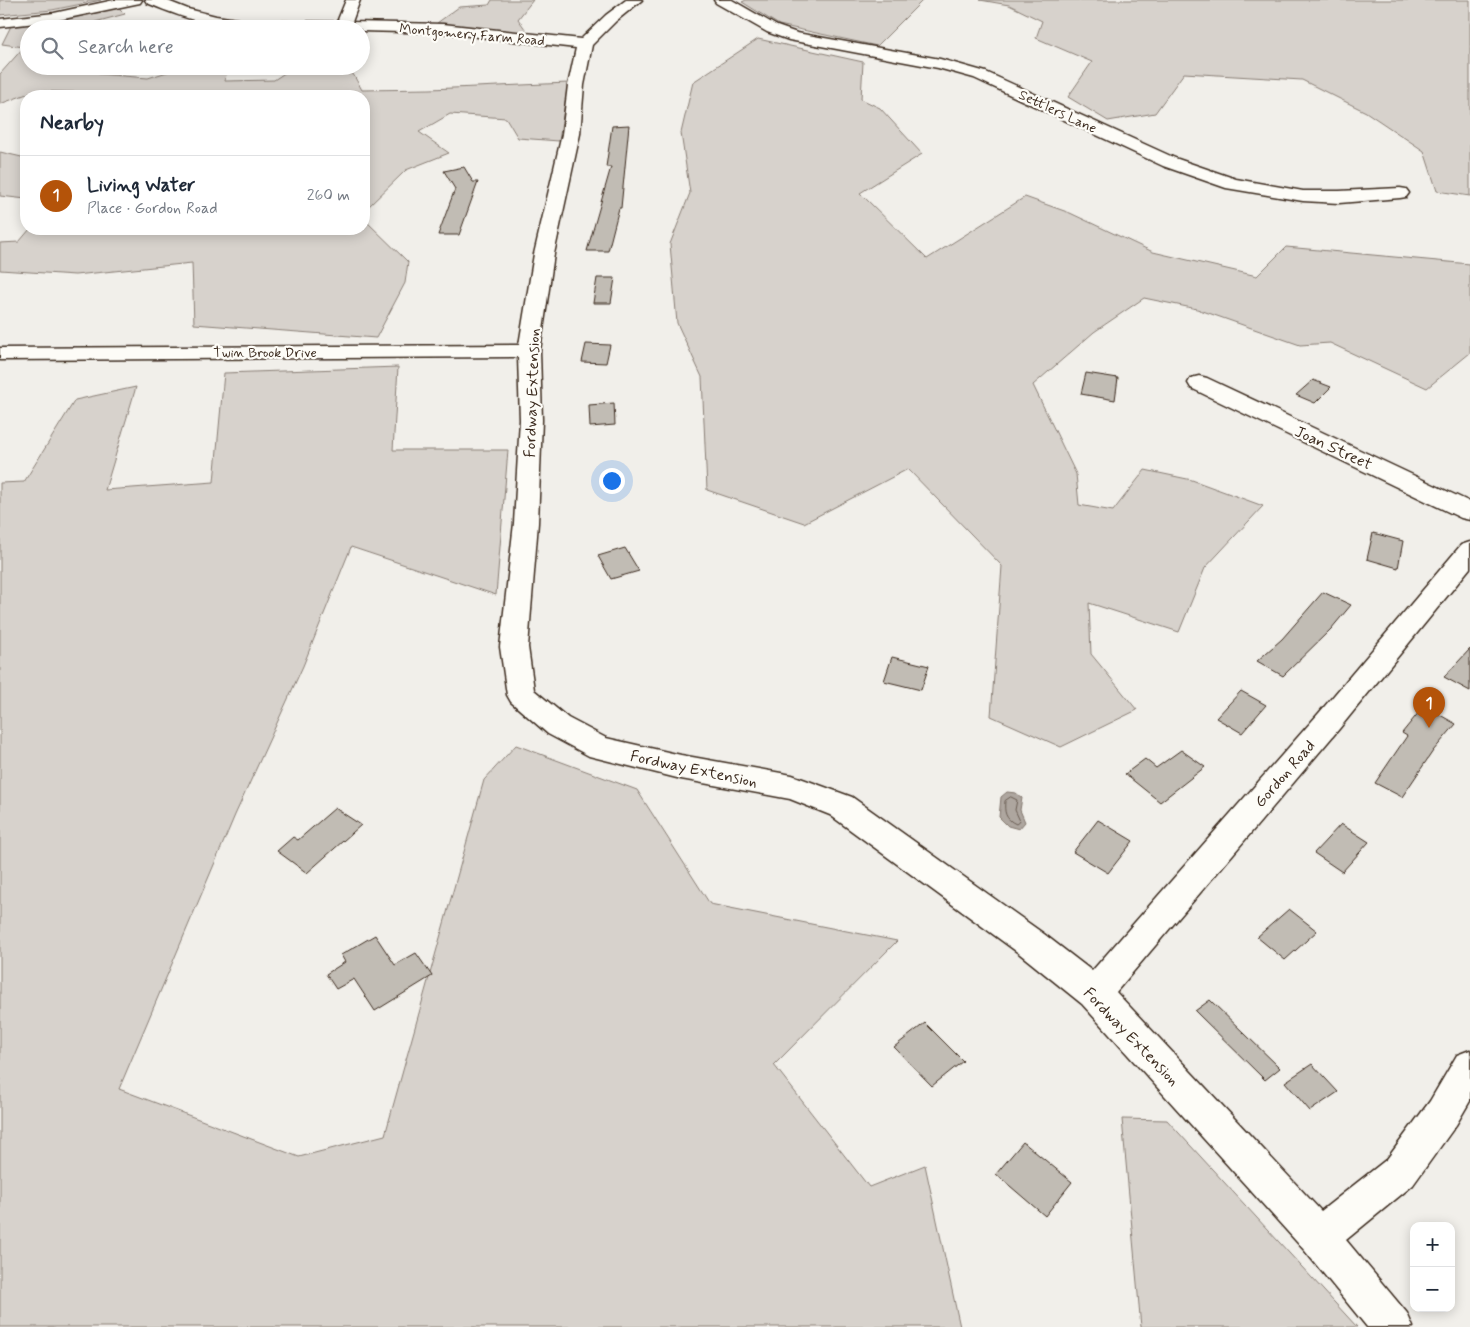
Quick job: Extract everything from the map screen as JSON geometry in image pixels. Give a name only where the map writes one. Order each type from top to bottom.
[{"type":"street","points":[[23,20],[135,0]]},
{"type":"street","name":"Montgomery Farm Road","points":[[152,0],[191,14],[221,20]]},
{"type":"street","points":[[345,20],[353,0]]},
{"type":"street","points":[[585,44],[611,18],[635,0]]},
{"type":"street","name":"Settlers Lane","points":[[721,0],[772,29],[794,36],[827,44],[940,64],[980,75],[1168,162],[1232,184],[1303,196],[1339,197],[1400,193]]},
{"type":"street","points":[[0,23],[20,20]]},
{"type":"street","name":"Montgomery Farm Road","points":[[370,27],[455,29],[585,44]]},
{"type":"street","name":"Fordway Extension","points":[[585,44],[576,85],[571,134],[543,262],[529,351],[531,420],[526,523],[514,647],[515,664],[521,694],[558,726],[599,748],[681,768],[792,787],[841,806],[1032,944],[1094,992],[1318,1237],[1393,1327]]},
{"type":"street","name":"Twin Brook Drive","points":[[0,354],[529,351]]},
{"type":"street","name":"Joan Street","points":[[1199,383],[1470,512]]},
{"type":"street","name":"Gordon Road","points":[[1094,992],[1329,721],[1470,550]]},
{"type":"street","points":[[1318,1237],[1400,1172],[1443,1113],[1470,1068]]},
{"type":"shaded area","points":[[0,0],[101,0],[52,10],[0,15]]},
{"type":"shaded area","points":[[492,0],[533,0],[518,19],[528,33],[437,23],[459,7],[489,5]]},
{"type":"shaded area","points":[[746,0],[923,0],[877,46],[779,25],[742,2]]},
{"type":"shaded area","points":[[980,0],[1470,0],[1470,196],[1437,191],[1424,151],[1366,112],[1302,80],[1184,73],[1155,113],[1108,121],[1068,97],[1092,62],[1036,38],[1042,21],[1009,5]]},
{"type":"shaded area","points":[[117,6],[125,14],[102,20],[35,20]]},
{"type":"shaded area","points":[[20,23],[20,46],[2,44],[12,24]]},
{"type":"shaded area","points":[[758,39],[863,62],[861,99],[880,108],[922,154],[860,193],[927,259],[1025,197],[1070,213],[1153,252],[1257,276],[1286,247],[1470,264],[1470,353],[1427,388],[1330,343],[1300,345],[1197,309],[1144,298],[1094,332],[1033,385],[1076,474],[1079,505],[1113,511],[1145,470],[1192,480],[1263,506],[1205,568],[1179,632],[1089,603],[1091,654],[1137,710],[1061,747],[991,716],[1002,566],[908,469],[804,523],[707,490],[702,377],[677,323],[670,244],[690,193],[681,133],[693,82]]},
{"type":"shaded area","points":[[20,52],[20,75],[111,75],[148,78],[158,75],[226,75],[225,81],[274,80],[282,75],[354,75],[362,90],[20,90],[20,97],[0,104],[0,74]]},
{"type":"shaded area","points":[[568,83],[559,141],[518,138],[506,118],[450,114],[419,132],[449,153],[406,170],[370,205],[370,90],[362,90]]},
{"type":"shaded area","points":[[0,152],[20,157],[20,198],[0,196]]},
{"type":"shaded area","points":[[370,225],[408,262],[405,283],[376,338],[194,324],[192,263],[75,275],[0,270],[0,243],[19,242],[25,235],[370,235]]},
{"type":"shaded area","points":[[398,367],[393,450],[508,450],[496,595],[351,547],[303,666],[235,815],[119,1089],[299,1157],[385,1135],[484,780],[516,745],[637,790],[710,904],[897,941],[774,1065],[869,1187],[925,1165],[960,1327],[0,1327],[0,483],[24,482],[75,400],[136,387],[105,490],[214,482],[224,373]]},
{"type":"shaded area","points":[[1122,1119],[1167,1120],[1357,1327],[1141,1327]]},
{"type":"water","points":[[1007,792],[1016,793],[1022,798],[1020,810],[1025,822],[1019,829],[1008,826],[999,817],[1001,797]]},
{"type":"building","points":[[629,125],[621,208],[619,208],[608,251],[587,251],[611,167],[606,167],[612,126]]},
{"type":"building","points":[[464,167],[473,182],[478,182],[459,235],[438,235],[455,189],[444,171]]},
{"type":"building","points":[[597,278],[615,278],[611,303],[593,303]]},
{"type":"building","points":[[586,344],[610,345],[606,363],[582,362]]},
{"type":"building","points":[[1086,373],[1118,378],[1115,400],[1081,394]]},
{"type":"building","points":[[1313,380],[1331,387],[1315,403],[1296,395]]},
{"type":"building","points":[[614,403],[615,425],[590,427],[589,405]]},
{"type":"building","points":[[1373,533],[1403,541],[1398,568],[1367,559]]},
{"type":"building","points":[[625,548],[639,571],[611,579],[598,556]]},
{"type":"building","points":[[1323,592],[1351,605],[1331,629],[1283,676],[1257,661],[1282,639]]},
{"type":"building","points":[[1470,649],[1470,691],[1444,677]]},
{"type":"building","points":[[892,657],[929,666],[921,690],[884,681]]},
{"type":"building","points":[[1241,691],[1266,705],[1242,733],[1216,718]]},
{"type":"building","points":[[1424,706],[1456,724],[1433,751],[1402,797],[1375,783],[1407,736],[1402,733]]},
{"type":"building","points":[[1181,750],[1205,767],[1160,802],[1125,774],[1145,759],[1156,768]]},
{"type":"building","points":[[335,808],[361,825],[307,873],[277,851],[293,837],[298,840]]},
{"type":"building","points":[[1098,820],[1133,841],[1108,873],[1073,852]]},
{"type":"building","points":[[1341,824],[1369,842],[1342,872],[1314,853]]},
{"type":"building","points":[[1289,909],[1317,931],[1285,960],[1257,937]]},
{"type":"building","points":[[375,935],[395,965],[416,953],[432,976],[375,1011],[354,979],[336,989],[326,974],[345,962],[341,955]]},
{"type":"building","points":[[1210,1000],[1280,1068],[1265,1080],[1195,1011]]},
{"type":"building","points":[[925,1023],[963,1061],[932,1086],[894,1047]]},
{"type":"building","points":[[1312,1064],[1338,1092],[1310,1111],[1285,1082]]},
{"type":"building","points":[[1023,1142],[1072,1182],[1045,1216],[996,1174]]},
{"type":"place","name":"Living Water","points":[[1429,728]]}]
